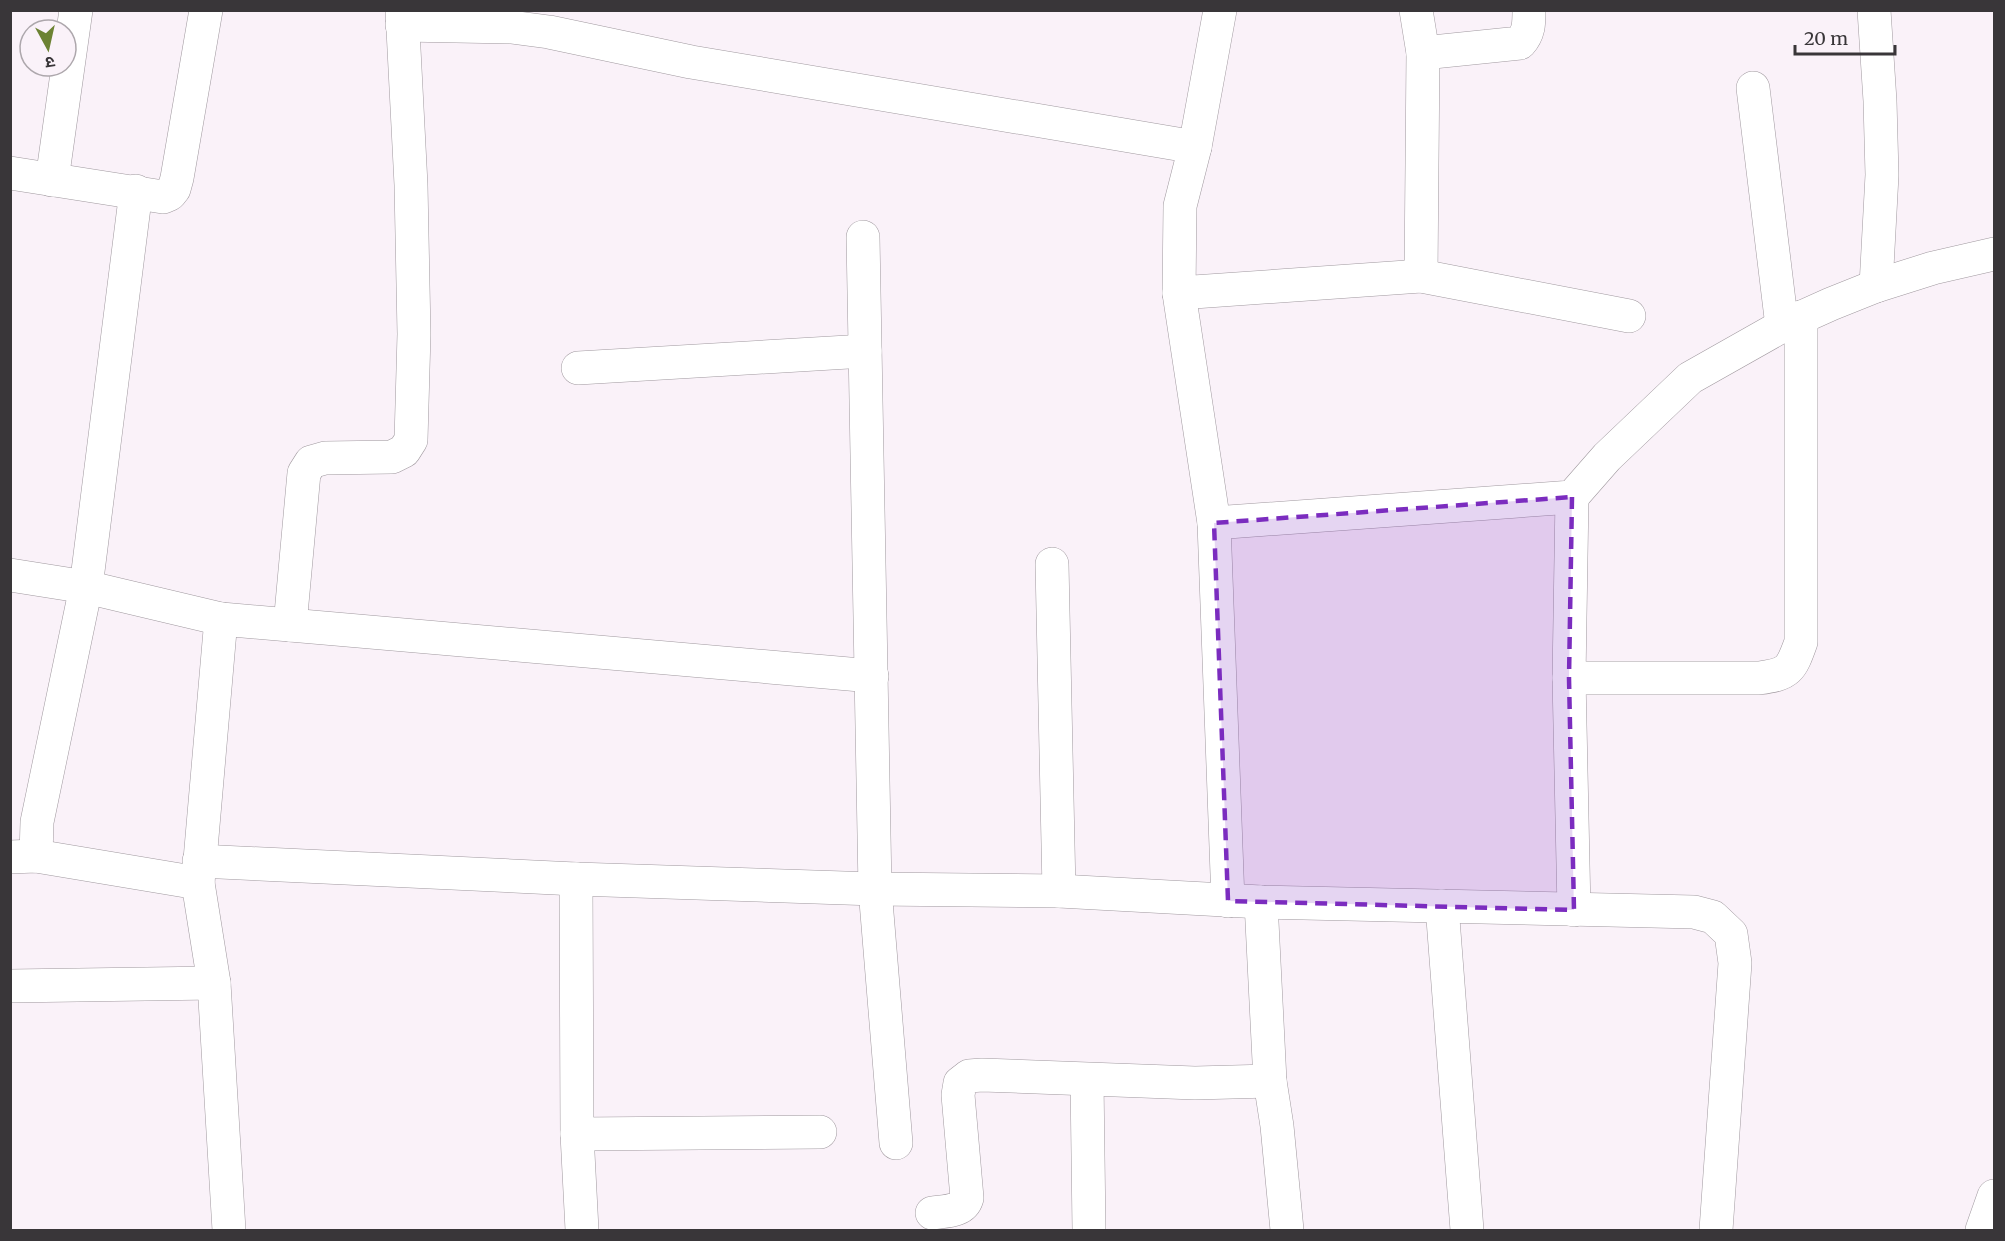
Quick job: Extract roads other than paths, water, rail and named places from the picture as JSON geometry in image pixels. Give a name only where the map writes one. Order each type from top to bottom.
[{"type":"street","points":[[52,180],[76,10]]},
{"type":"street","points":[[10,173],[163,197],[170,194],[174,189],[183,153],[206,10]]},
{"type":"street","points":[[1221,10],[1196,147],[1180,206],[1179,293],[1214,523],[1228,901]]},
{"type":"street","points":[[1416,10],[1423,53],[1421,276]]},
{"type":"street","points":[[1423,53],[1520,43],[1526,36],[1529,26],[1529,10]]},
{"type":"street","points":[[1874,10],[1882,175],[1876,286]]},
{"type":"street","points":[[290,625],[304,473],[307,467],[311,462],[326,458],[392,457],[404,451],[411,440],[414,334],[411,185],[402,18],[549,32],[691,62],[1196,147]]},
{"type":"street","points":[[1569,678],[1758,678],[1780,675],[1794,662],[1801,642],[1791,321],[1753,88]]},
{"type":"street","points":[[136,191],[86,587],[37,822],[23,856],[199,872],[576,879],[874,889],[1059,891],[1228,901],[1694,912],[1713,917],[1731,934],[1735,963],[1716,1230]]},
{"type":"street","points":[[863,237],[874,889],[896,1143]]},
{"type":"street","points":[[1574,910],[1569,678],[1572,497],[1607,457],[1690,378],[1791,321],[1876,286],[1933,268],[1995,254]]},
{"type":"street","points":[[1179,293],[1421,276],[1629,316]]},
{"type":"street","points":[[578,368],[866,351]]},
{"type":"street","points":[[1214,523],[1572,497]]},
{"type":"street","points":[[1052,564],[1059,891]]},
{"type":"street","points":[[10,575],[86,587],[221,619],[872,676]]},
{"type":"street","points":[[221,619],[199,872],[214,983],[229,1230]]},
{"type":"street","points":[[576,879],[578,1134],[582,1230]]},
{"type":"street","points":[[1261,902],[1270,1081],[1277,1126],[1287,1230]]},
{"type":"street","points":[[1442,906],[1467,1230]]},
{"type":"street","points":[[10,986],[214,983]]},
{"type":"street","points":[[932,1213],[956,1209],[965,1203],[967,1198],[958,1095],[960,1083],[969,1076],[1034,1076],[1195,1083],[1270,1081]]},
{"type":"street","points":[[1087,1080],[1089,1230]]},
{"type":"street","points":[[578,1134],[820,1132]]},
{"type":"street","points":[[1982,1230],[1995,1196]]}]
